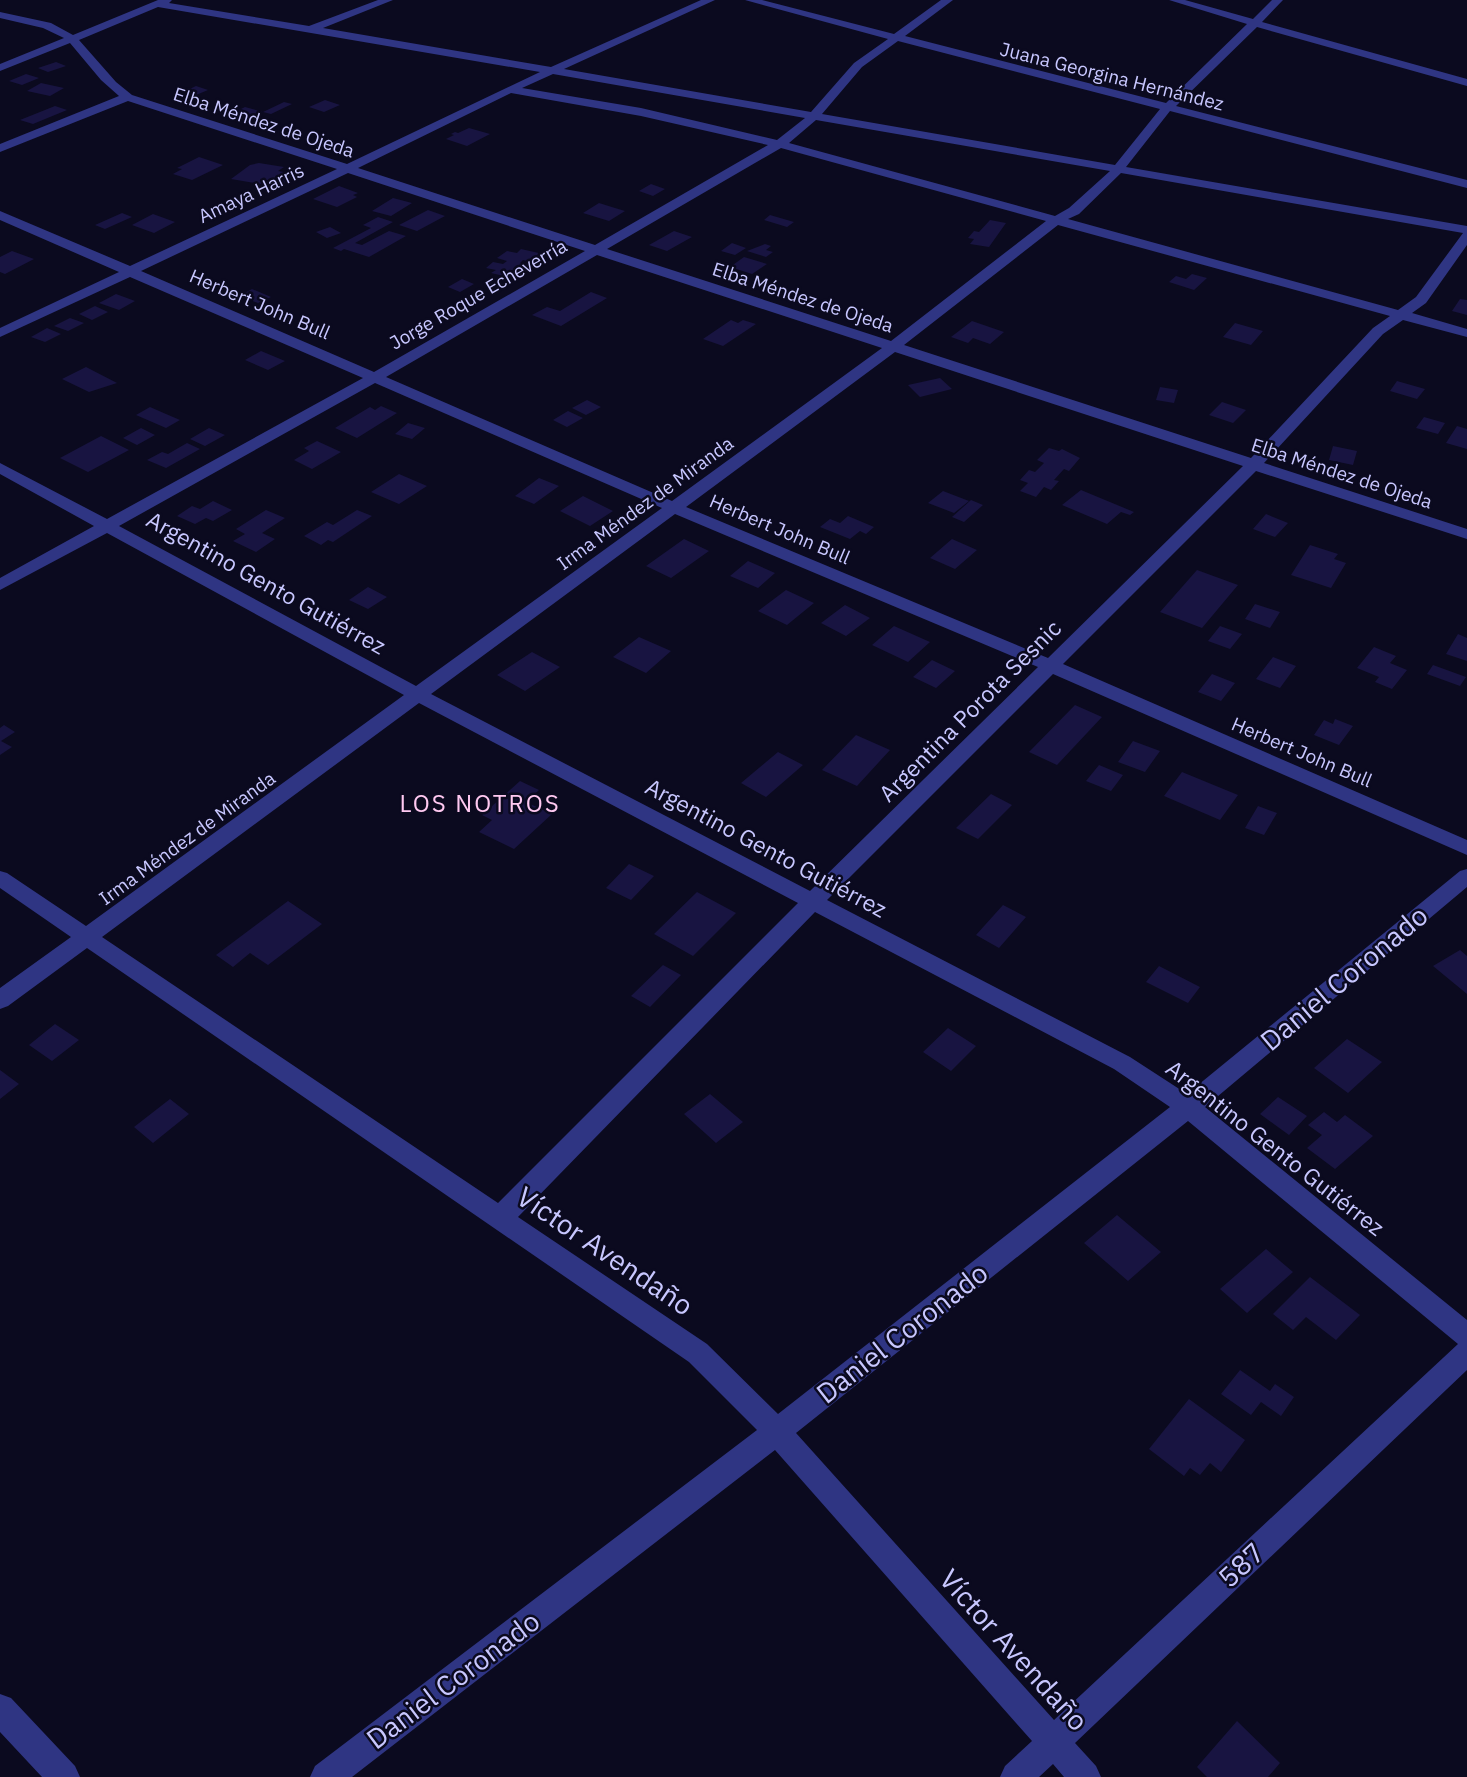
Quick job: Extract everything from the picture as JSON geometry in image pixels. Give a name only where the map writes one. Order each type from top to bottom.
[{"type":"street","points":[[311,29],[388,0]]},
{"type":"street","name":"Amaya Harris","points":[[0,333],[548,71],[710,0]]},
{"type":"street","name":"Juana Georgina Hernández","points":[[750,0],[1467,184]]},
{"type":"street","name":"Jorge Roque Echeverría","points":[[0,585],[376,377],[779,144],[812,117],[858,65],[948,0]]},
{"type":"street","points":[[1174,0],[1467,83]]},
{"type":"street","name":"Irma Méndez de Miranda","points":[[0,1000],[893,347],[1054,221],[1074,211],[1118,170],[1167,108],[1278,0]]},
{"type":"street","points":[[0,68],[162,2],[1467,230]]},
{"type":"street","points":[[2,11],[72,39],[110,85],[128,97]]},
{"type":"street","points":[[510,89],[641,112],[779,144],[1467,333]]},
{"type":"street","points":[[0,148],[128,97]]},
{"type":"street","name":"Elba Méndez de Ojeda","points":[[128,97],[1467,534]]},
{"type":"street","name":"Herbert John Bull","points":[[0,215],[675,508],[1051,666],[1467,848]]},
{"type":"street","name":"Argentina Porota Sesnic","points":[[500,1218],[812,902],[1253,465],[1378,331],[1432,289],[1467,236]]},
{"type":"street","name":"Argentino Gento Gutiérrez","points":[[0,468],[418,695],[1102,1052],[1188,1107],[1467,1336]]},
{"type":"street","name":"Daniel Coronado","points":[[326,1777],[777,1432],[1188,1107],[1467,876]]},
{"type":"street","name":"Víctor Avendaño","points":[[0,878],[698,1353],[777,1432],[1085,1777]]},
{"type":"street","name":"587","points":[[1016,1777],[1467,1353]]},
{"type":"street","points":[[0,1709],[64,1777]]},
{"type":"building","points":[[56,62],[66,66],[48,72],[38,68]]},
{"type":"building","points":[[26,74],[39,78],[22,85],[9,81]]},
{"type":"building","points":[[41,83],[64,88],[50,96],[27,91]]},
{"type":"building","points":[[196,86],[208,90],[189,98],[177,95]]},
{"type":"building","points":[[325,100],[340,105],[324,112],[309,107]]},
{"type":"building","points":[[284,102],[292,104],[271,114],[263,112]]},
{"type":"building","points":[[55,106],[67,110],[33,124],[20,120]]},
{"type":"building","points":[[245,107],[263,112],[253,117],[235,112]]},
{"type":"building","points":[[469,128],[490,134],[467,146],[446,139],[455,132]]},
{"type":"building","points":[[199,157],[223,165],[192,180],[173,174],[182,169],[177,168]]},
{"type":"building","points":[[259,163],[284,167],[278,171],[295,174],[284,183],[267,180],[261,184],[231,179],[250,165]]},
{"type":"building","points":[[651,184],[665,189],[653,196],[639,191]]},
{"type":"building","points":[[339,186],[358,193],[353,195],[357,197],[337,207],[313,199]]},
{"type":"building","points":[[393,198],[412,203],[391,216],[372,211]]},
{"type":"building","points":[[599,203],[625,211],[609,221],[583,213]]},
{"type":"building","points":[[428,210],[445,216],[417,231],[399,225]]},
{"type":"building","points":[[122,213],[132,217],[105,229],[95,225]]},
{"type":"building","points":[[153,214],[175,222],[154,233],[132,225]]},
{"type":"building","points":[[770,215],[794,222],[787,227],[764,220]]},
{"type":"building","points":[[378,217],[393,222],[355,243],[362,245],[389,231],[406,236],[369,257],[333,248],[371,228],[363,225]]},
{"type":"building","points":[[990,220],[1006,223],[989,247],[970,244],[974,239],[968,238],[974,231],[979,232]]},
{"type":"building","points":[[330,227],[341,233],[327,238],[316,232]]},
{"type":"building","points":[[674,231],[692,237],[667,251],[649,245]]},
{"type":"building","points":[[732,243],[746,248],[735,255],[721,251]]},
{"type":"building","points":[[765,244],[771,246],[766,250],[773,252],[766,257],[747,251]]},
{"type":"building","points":[[521,249],[543,254],[533,263],[523,260],[520,263],[529,266],[522,272],[512,270],[504,276],[491,273],[496,270],[486,268],[493,262],[503,264],[507,261],[497,258],[507,251],[517,253]]},
{"type":"building","points":[[12,251],[34,259],[5,274],[0,272],[0,257]]},
{"type":"building","points":[[744,257],[767,264],[752,274],[730,267]]},
{"type":"building","points":[[1192,274],[1207,278],[1194,290],[1169,282],[1176,276],[1186,279]]},
{"type":"building","points":[[462,279],[474,284],[460,292],[448,287]]},
{"type":"building","points":[[252,289],[271,297],[258,303],[239,296]]},
{"type":"building","points":[[591,292],[607,298],[561,326],[532,315],[547,307],[560,311]]},
{"type":"building","points":[[116,294],[135,301],[119,310],[99,303]]},
{"type":"building","points":[[1460,299],[1467,300],[1467,315],[1452,311]]},
{"type":"building","points":[[95,306],[108,312],[92,320],[79,314]]},
{"type":"building","points":[[70,318],[84,323],[68,331],[54,326]]},
{"type":"building","points":[[731,320],[756,324],[723,346],[703,339]]},
{"type":"building","points":[[972,321],[1004,332],[990,344],[973,338],[968,343],[951,337]]},
{"type":"building","points":[[1235,323],[1263,331],[1251,345],[1223,337]]},
{"type":"building","points":[[47,328],[61,334],[45,342],[31,337]]},
{"type":"building","points":[[261,351],[285,361],[268,370],[245,360]]},
{"type":"building","points":[[86,367],[117,383],[89,392],[62,379]]},
{"type":"building","points":[[940,378],[952,389],[920,397],[908,385]]},
{"type":"building","points":[[1397,381],[1425,389],[1417,399],[1390,391]]},
{"type":"building","points":[[1160,387],[1178,390],[1174,403],[1156,400]]},
{"type":"building","points":[[587,400],[601,407],[586,415],[572,408]]},
{"type":"building","points":[[1222,402],[1246,410],[1233,423],[1209,415]]},
{"type":"building","points":[[381,406],[397,413],[357,438],[335,428],[370,407],[375,410]]},
{"type":"building","points":[[150,407],[180,420],[166,428],[136,415]]},
{"type":"building","points":[[568,411],[583,418],[567,427],[553,420]]},
{"type":"building","points":[[1424,417],[1445,423],[1438,434],[1416,428]]},
{"type":"building","points":[[408,423],[425,428],[412,439],[395,434]]},
{"type":"building","points":[[1457,426],[1467,429],[1467,449],[1446,443]]},
{"type":"building","points":[[141,428],[155,435],[137,445],[123,438]]},
{"type":"building","points":[[209,428],[225,435],[205,446],[190,439]]},
{"type":"building","points":[[101,436],[129,450],[88,472],[60,458]]},
{"type":"building","points":[[317,441],[341,452],[312,469],[294,460],[309,451],[304,448]]},
{"type":"building","points":[[187,443],[200,449],[166,468],[147,460],[162,452],[168,454]]},
{"type":"building","points":[[1333,446],[1357,451],[1353,465],[1329,460]]},
{"type":"building","points":[[1049,448],[1059,451],[1062,449],[1080,458],[1069,471],[1064,469],[1054,480],[1059,481],[1051,490],[1044,487],[1036,497],[1020,491],[1028,483],[1020,480],[1029,470],[1035,472],[1044,463],[1037,460]]},
{"type":"building","points":[[399,474],[427,486],[399,504],[371,492]]},
{"type":"building","points":[[539,478],[559,486],[534,504],[515,496]]},
{"type":"building","points":[[1081,490],[1134,512],[1130,515],[1121,512],[1107,524],[1062,505]]},
{"type":"building","points":[[943,491],[969,501],[954,513],[928,503]]},
{"type":"building","points":[[583,496],[613,511],[590,526],[560,511]]},
{"type":"building","points":[[971,500],[983,505],[964,522],[952,517]]},
{"type":"building","points":[[213,501],[232,510],[213,521],[206,518],[195,524],[177,516],[192,506],[200,509]]},
{"type":"building","points":[[266,510],[285,518],[262,533],[275,539],[256,552],[233,541],[245,534],[236,529]]},
{"type":"building","points":[[357,510],[372,516],[333,542],[328,540],[321,545],[304,536],[327,522],[333,525]]},
{"type":"building","points":[[1266,514],[1288,523],[1275,537],[1253,529]]},
{"type":"building","points":[[848,516],[874,527],[866,534],[860,531],[850,539],[820,527],[830,519],[840,523]]},
{"type":"building","points":[[684,539],[709,551],[671,578],[646,566]]},
{"type":"building","points":[[952,539],[977,550],[955,569],[930,558]]},
{"type":"building","points":[[1310,545],[1338,554],[1334,559],[1346,563],[1331,588],[1291,575]]},
{"type":"building","points":[[748,561],[775,573],[758,588],[730,576]]},
{"type":"building","points":[[1197,570],[1238,585],[1202,628],[1160,612]]},
{"type":"building","points":[[368,587],[387,597],[368,609],[349,600]]},
{"type":"building","points":[[786,590],[814,603],[787,625],[758,611]]},
{"type":"building","points":[[1255,604],[1280,612],[1270,628],[1245,619]]},
{"type":"building","points":[[845,605],[870,618],[846,636],[821,623]]},
{"type":"building","points":[[894,626],[930,642],[908,662],[872,645]]},
{"type":"building","points":[[1220,626],[1242,634],[1230,649],[1208,641]]},
{"type":"building","points":[[1458,634],[1467,638],[1467,661],[1446,654]]},
{"type":"building","points":[[639,637],[671,651],[646,673],[613,657]]},
{"type":"building","points":[[1374,647],[1396,656],[1390,663],[1407,670],[1392,689],[1375,682],[1379,677],[1357,668]]},
{"type":"building","points":[[532,652],[560,667],[525,691],[497,675]]},
{"type":"building","points":[[1273,657],[1296,666],[1280,688],[1256,679]]},
{"type":"building","points":[[932,660],[955,671],[936,688],[913,677]]},
{"type":"building","points":[[1433,665],[1466,677],[1460,686],[1427,674]]},
{"type":"building","points":[[1212,674],[1235,683],[1221,701],[1198,692]]},
{"type":"building","points":[[1075,705],[1102,717],[1057,765],[1029,752]]},
{"type":"building","points":[[1335,719],[1353,726],[1339,745],[1314,735],[1324,720],[1333,724]]},
{"type":"building","points":[[4,725],[15,732],[1,741],[12,747],[0,755],[0,728]]},
{"type":"building","points":[[856,735],[890,750],[857,786],[822,770]]},
{"type":"building","points":[[1133,741],[1160,751],[1145,772],[1118,762]]},
{"type":"building","points":[[778,752],[803,765],[766,797],[741,783]]},
{"type":"building","points":[[1099,765],[1123,775],[1111,791],[1086,781]]},
{"type":"building","points":[[1182,772],[1238,795],[1220,820],[1164,796]]},
{"type":"building","points":[[520,781],[539,790],[526,802],[552,814],[514,849],[479,832],[492,820],[482,815]]},
{"type":"building","points":[[991,794],[1012,805],[978,839],[956,828]]},
{"type":"building","points":[[1258,806],[1277,813],[1264,835],[1245,828]]},
{"type":"building","points":[[629,864],[654,876],[631,900],[606,888]]},
{"type":"building","points":[[697,892],[736,913],[693,956],[654,934]]},
{"type":"building","points":[[288,901],[322,924],[268,965],[250,953],[233,967],[216,955]]},
{"type":"building","points":[[1003,905],[1026,917],[999,948],[976,935]]},
{"type":"building","points":[[1460,950],[1467,956],[1467,994],[1433,966]]},
{"type":"building","points":[[663,965],[681,975],[650,1007],[631,996]]},
{"type":"building","points":[[1159,966],[1200,987],[1188,1003],[1146,982]]},
{"type":"building","points":[[55,1024],[79,1040],[52,1061],[29,1045]]},
{"type":"building","points":[[948,1028],[976,1046],[951,1071],[923,1052]]},
{"type":"building","points":[[1347,1039],[1382,1062],[1348,1093],[1314,1068]]},
{"type":"building","points":[[0,1070],[19,1084],[0,1099]]},
{"type":"building","points":[[710,1094],[743,1122],[716,1143],[684,1114]]},
{"type":"building","points":[[1278,1097],[1307,1116],[1289,1135],[1260,1114]]},
{"type":"building","points":[[170,1099],[189,1114],[153,1143],[134,1127]]},
{"type":"building","points":[[1324,1112],[1337,1122],[1345,1115],[1373,1136],[1335,1169],[1307,1148],[1322,1135],[1308,1125]]},
{"type":"building","points":[[1117,1215],[1161,1252],[1128,1281],[1084,1243]]},
{"type":"building","points":[[1266,1249],[1293,1272],[1247,1313],[1220,1289]]},
{"type":"building","points":[[1310,1277],[1360,1315],[1336,1340],[1306,1317],[1293,1330],[1273,1314]]},
{"type":"building","points":[[1240,1370],[1270,1391],[1275,1384],[1294,1397],[1281,1416],[1261,1402],[1251,1415],[1221,1394]]},
{"type":"building","points":[[1189,1399],[1245,1440],[1221,1472],[1210,1463],[1200,1475],[1190,1468],[1184,1476],[1149,1449]]},
{"type":"building","points":[[1237,1721],[1280,1763],[1268,1777],[1207,1777],[1197,1767]]},
{"type":"district","name":"LOS NOTROS","points":[[480,804]]}]
